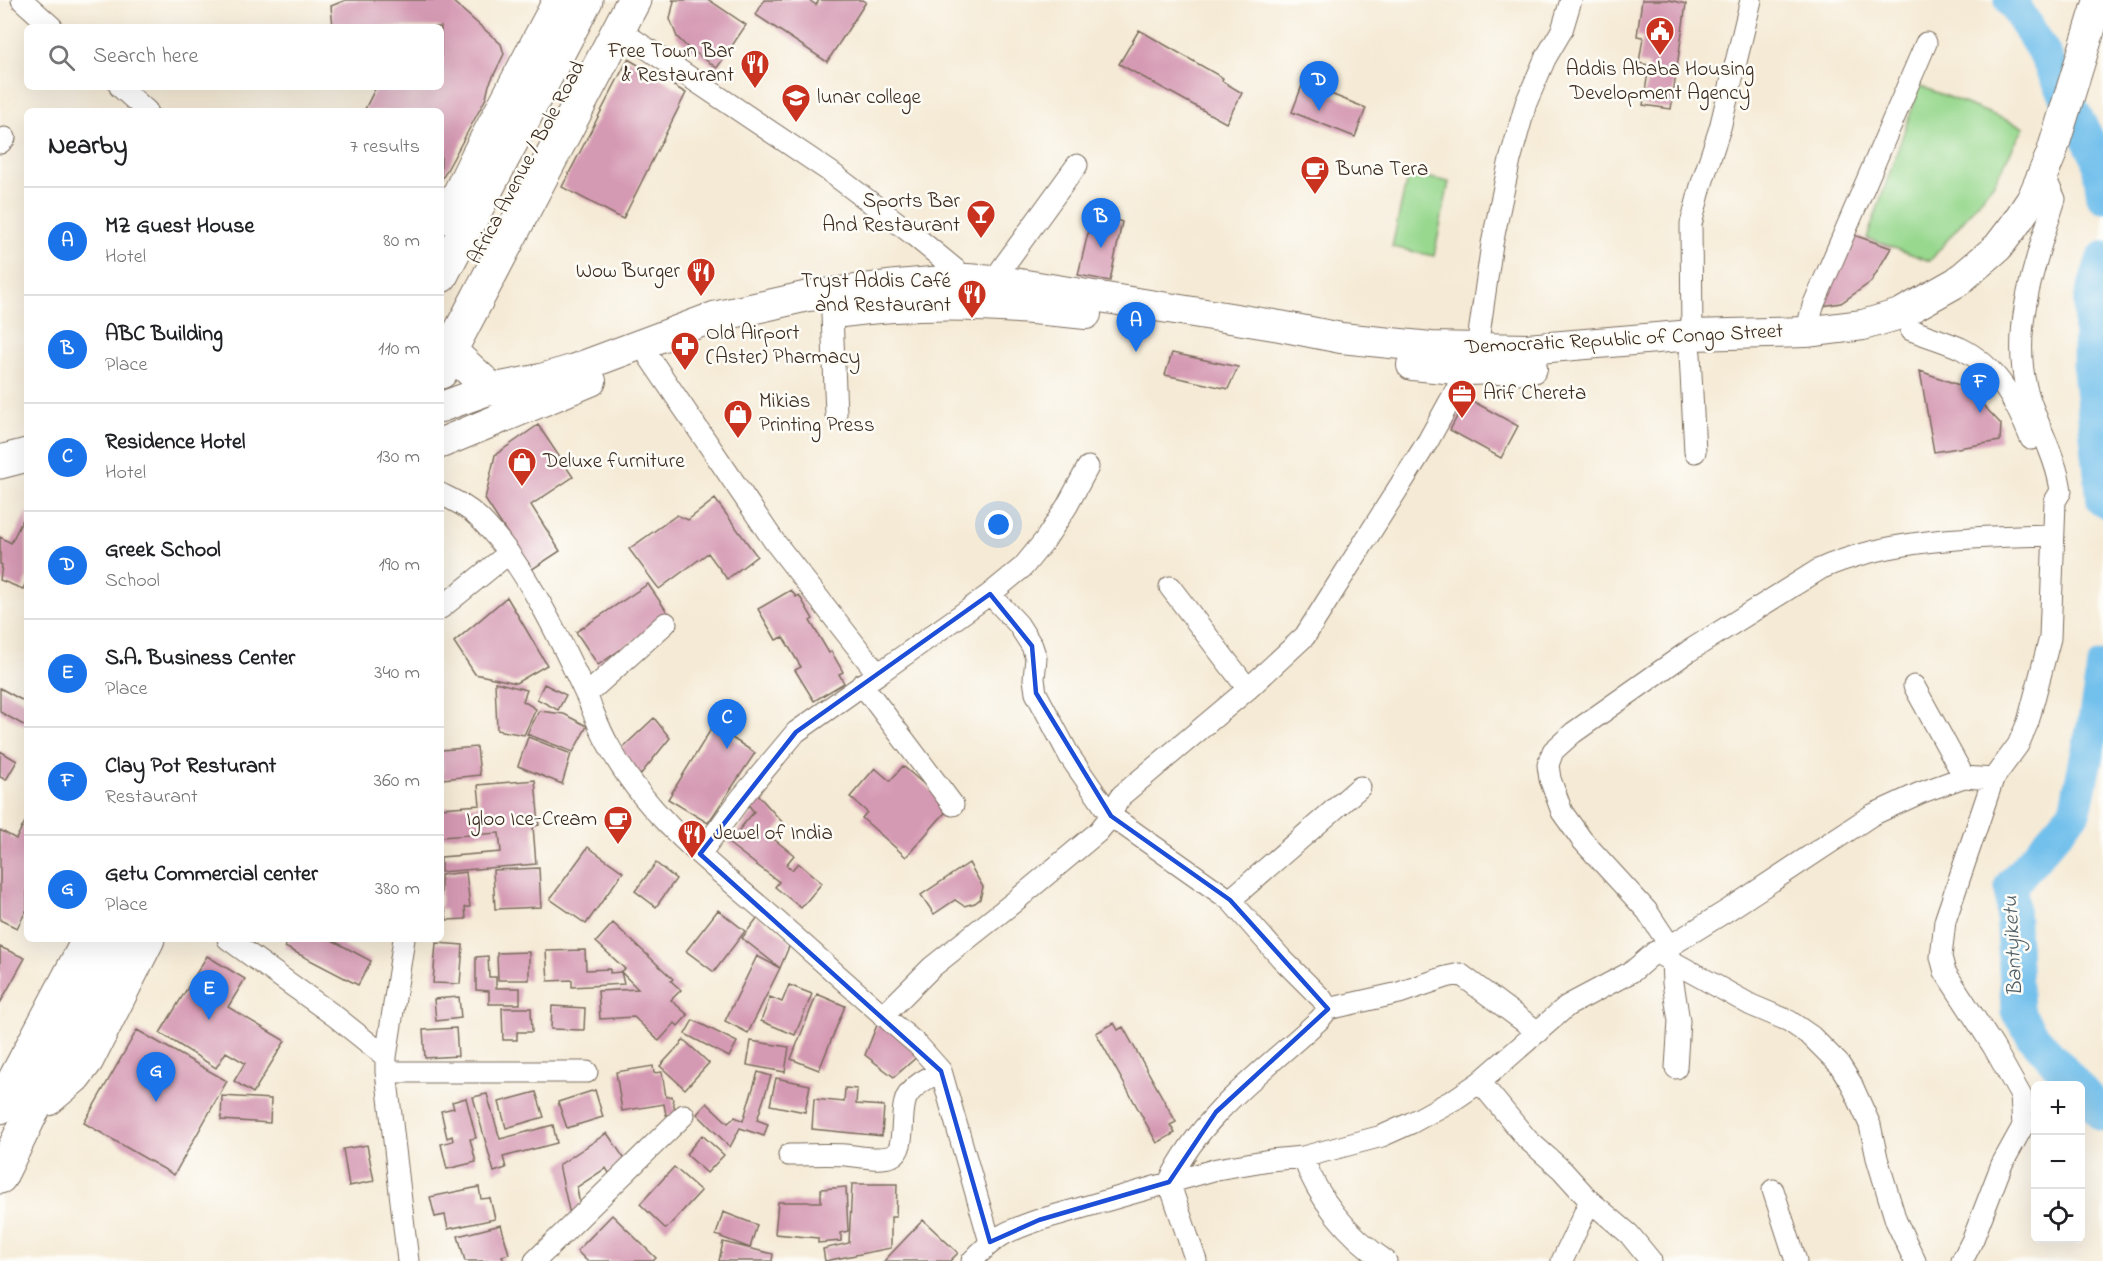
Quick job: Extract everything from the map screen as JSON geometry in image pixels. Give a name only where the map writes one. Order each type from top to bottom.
[{"type":"main road","points":[[444,226],[477,157],[560,0]]},
{"type":"main road","name":"Africa Avenue / Bole Road","points":[[444,270],[586,0]]},
{"type":"main road","points":[[491,389],[444,350],[616,14],[634,0]]},
{"type":"main road","name":"Democratic Republic of Congo Street","points":[[1691,345],[1848,342],[1911,330],[1939,315],[1994,274],[2018,249],[2049,187],[2067,141],[2096,45],[2099,0]]},
{"type":"main road","name":"Democratic Republic of Congo Street","points":[[444,442],[511,413],[572,370],[714,317],[808,296],[897,285],[982,289],[1061,311],[1173,325],[1300,350],[1388,363],[1472,359],[1532,368],[1607,360],[1691,345],[1863,326],[1900,314],[1957,282],[1998,247],[2032,199],[2049,187]]},
{"type":"main road","name":"Democratic Republic of Congo Street","points":[[444,406],[491,389],[543,390],[709,336],[742,328],[982,289]]},
{"type":"main road","points":[[0,462],[24,456]]},
{"type":"main road","points":[[0,483],[24,478]]},
{"type":"main road","points":[[0,1177],[12,1107],[10,1053],[15,1037],[65,942]]},
{"type":"main road","points":[[12,1107],[87,942]]},
{"type":"main road","points":[[12,1107],[122,942]]},
{"type":"main road","points":[[12,1107],[75,1077],[87,1060],[146,942]]},
{"type":"street","points":[[22,0],[49,24]]},
{"type":"street","points":[[883,1016],[932,967],[1098,832],[1111,816],[1122,795],[1248,689],[1305,636],[1428,441],[1472,359],[1509,164],[1526,103],[1545,59],[1562,30],[1571,0]]},
{"type":"street","points":[[1695,452],[1691,345],[1691,224],[1720,128],[1751,0]]},
{"type":"street","points":[[616,14],[829,171],[982,289],[1077,165]]},
{"type":"street","points":[[1806,332],[1813,306],[1926,43]]},
{"type":"street","points":[[123,90],[144,108]]},
{"type":"street","points":[[1962,1261],[2002,1164],[2023,1126],[2021,1096],[1993,1046],[1945,972],[1941,957],[1945,921],[1993,779],[2018,745],[2028,722],[2050,638],[2055,501],[2061,491],[2059,478],[2026,387],[2021,351],[2024,322],[2049,187]]},
{"type":"street","points":[[832,314],[836,414]]},
{"type":"street","points":[[1911,330],[1959,348],[1978,359],[1993,372],[2022,417],[2050,494],[2055,501]]},
{"type":"street","points":[[649,357],[870,679],[953,805]]},
{"type":"street","points":[[700,855],[741,798],[796,732],[990,594],[1023,567],[1045,540],[1088,467]]},
{"type":"street","points":[[444,496],[463,505],[479,518],[509,553],[538,600],[586,695],[608,746],[631,782],[651,806],[700,855],[918,1045],[941,1071],[990,1242]]},
{"type":"street","points":[[1676,1068],[1679,1021],[1666,953],[1647,911],[1582,840],[1562,812],[1550,779],[1548,765],[1553,751],[1573,733],[1689,651],[1820,569],[1839,561],[1908,544],[2053,535]]},
{"type":"street","points":[[444,606],[509,553]]},
{"type":"street","points":[[1170,586],[1248,689]]},
{"type":"street","points":[[990,594],[1017,624],[1032,646],[1036,658],[1034,679],[1036,693],[1070,757],[1111,816],[1230,900],[1281,958],[1322,999],[1328,1009]]},
{"type":"street","points":[[586,695],[666,623]]},
{"type":"street","points":[[1914,686],[1964,777]]},
{"type":"street","points":[[972,1261],[990,1242],[1012,1230],[1039,1220],[1217,1169],[1303,1157],[1382,1136],[1411,1124],[1480,1082],[1567,1006],[1666,953],[1872,815],[1920,793],[1964,777],[1993,779]]},
{"type":"street","points":[[1230,900],[1360,787]]},
{"type":"street","points":[[232,942],[336,1017],[386,1065],[587,1072]]},
{"type":"street","points":[[404,942],[386,1065],[408,1261]]},
{"type":"street","points":[[1666,953],[1751,1005],[1788,1021],[1810,1036],[1839,1064],[1851,1083],[1870,1125],[1877,1158],[1896,1221],[1915,1261]]},
{"type":"street","points":[[1196,1261],[1169,1182],[1179,1162],[1216,1112],[1320,1019],[1328,1009],[1398,993],[1460,974],[1538,1032]]},
{"type":"street","points":[[789,1155],[878,1158],[892,1156],[900,1144],[903,1110],[907,1096],[920,1084],[941,1071]]},
{"type":"street","points":[[1480,1082],[1527,1139],[1562,1170],[1590,1201],[1629,1234],[1651,1261]]},
{"type":"street","points":[[535,1261],[684,1115]]},
{"type":"street","points":[[1303,1157],[1311,1180],[1327,1204],[1370,1251],[1386,1261]]},
{"type":"street","points":[[1773,1191],[1796,1261]]},
{"type":"street","points":[[1562,1261],[1590,1201]]},
{"type":"highlighted area","points":[[990,594],[1032,646],[1036,693],[1111,816],[1230,900],[1328,1009],[1216,1112],[1169,1182],[1039,1220],[990,1242],[941,1071],[700,854],[796,732]]},
{"type":"green space","points":[[1920,86],[2024,127],[1994,183],[1930,261],[1867,238]]},
{"type":"green space","points":[[1408,173],[1449,182],[1434,256],[1392,247]]},
{"type":"building","points":[[346,0],[451,0],[501,44],[504,54],[489,85],[486,98],[444,175],[444,108],[366,108],[374,90],[444,90],[444,24],[333,24],[331,6]]},
{"type":"building","points":[[672,0],[709,0],[746,25],[717,68],[677,37],[670,19],[674,1]]},
{"type":"building","points":[[764,0],[809,0],[816,5],[819,0],[862,0],[866,2],[827,62],[756,15]]},
{"type":"building","name":"Addis Ababa Housing Development Agency","points":[[1642,0],[1669,0],[1686,4],[1671,109],[1643,105],[1649,65],[1639,63],[1643,37],[1637,36]]},
{"type":"building","points":[[1139,30],[1223,78],[1222,81],[1242,93],[1226,123],[1119,64]]},
{"type":"building","points":[[628,59],[686,93],[623,219],[562,187]]},
{"type":"building","points":[[1303,83],[1366,108],[1355,137],[1292,112]]},
{"type":"building","points":[[1093,212],[1122,222],[1110,281],[1078,275]]},
{"type":"building","points":[[1848,233],[1891,248],[1871,282],[1841,303],[1822,306]]},
{"type":"building","points":[[1172,353],[1238,367],[1228,389],[1165,375]]},
{"type":"building","points":[[1920,371],[1967,388],[2001,424],[2000,441],[1934,452]]},
{"type":"building","points":[[1467,398],[1518,426],[1501,458],[1450,430]]},
{"type":"building","name":"Deluxe furniture","points":[[538,425],[573,477],[531,505],[560,551],[531,570],[485,499],[495,455]]},
{"type":"building","points":[[715,499],[757,556],[727,579],[708,553],[659,589],[629,549],[677,515],[688,520]]},
{"type":"building","points":[[24,517],[23,589],[0,580],[2,565],[0,564],[0,537],[11,543]]},
{"type":"building","points":[[648,584],[670,616],[598,665],[576,632]]},
{"type":"building","points":[[791,590],[796,597],[799,595],[813,619],[810,621],[843,672],[839,674],[844,683],[814,701],[795,670],[801,667],[783,637],[776,640],[758,609]]},
{"type":"building","points":[[507,597],[547,665],[516,683],[475,674],[454,642]]},
{"type":"building","points":[[495,682],[527,690],[523,701],[536,709],[524,735],[497,730]]},
{"type":"building","points":[[544,684],[566,695],[558,710],[537,699]]},
{"type":"building","points":[[0,688],[24,701],[24,725],[0,712]]},
{"type":"building","points":[[539,711],[564,714],[587,726],[573,752],[527,734]]},
{"type":"building","points":[[654,718],[670,738],[636,780],[620,750]]},
{"type":"building","points":[[713,726],[721,731],[724,726],[732,732],[729,736],[755,753],[708,823],[668,799]]},
{"type":"building","points":[[528,737],[571,754],[562,784],[518,766]]},
{"type":"building","points":[[477,747],[480,775],[444,779],[444,750]]},
{"type":"building","points":[[0,751],[17,761],[6,780],[0,777]]},
{"type":"building","points":[[903,766],[950,807],[906,857],[862,818],[867,812],[850,797],[875,768],[890,781]]},
{"type":"building","points":[[535,780],[539,825],[533,826],[536,864],[444,872],[444,857],[501,852],[499,833],[444,837],[444,808],[480,805],[478,785]]},
{"type":"building","points":[[756,793],[783,823],[771,837],[794,855],[786,865],[792,870],[798,863],[822,883],[801,908],[775,887],[779,882],[728,843],[754,812],[747,803]]},
{"type":"building","points":[[24,824],[24,915],[17,928],[0,920],[0,830],[16,839]]},
{"type":"building","points":[[588,847],[623,872],[586,924],[550,899]]},
{"type":"building","points":[[656,863],[676,879],[656,907],[635,891]]},
{"type":"building","points":[[969,863],[983,887],[980,899],[964,906],[955,900],[934,914],[921,895]]},
{"type":"building","points":[[539,868],[541,907],[495,909],[493,870]]},
{"type":"building","points":[[466,872],[470,907],[465,907],[466,919],[447,920],[444,909],[444,875]]},
{"type":"building","points":[[718,910],[745,931],[714,972],[686,951]]},
{"type":"building","points":[[758,917],[791,942],[780,968],[742,938]]},
{"type":"building","points":[[613,923],[673,979],[671,981],[681,990],[671,1000],[688,1015],[678,1026],[675,1023],[659,1041],[634,1017],[600,1019],[598,991],[638,989],[621,972],[625,969],[596,942]]},
{"type":"building","points":[[288,942],[336,942],[371,961],[358,985],[285,947]]},
{"type":"building","points":[[436,943],[463,945],[460,984],[433,983]]},
{"type":"building","points":[[0,947],[25,958],[0,1003]]},
{"type":"building","points":[[585,950],[586,970],[610,969],[610,973],[621,972],[624,984],[572,987],[572,980],[548,981],[546,951]]},
{"type":"building","points":[[529,952],[529,980],[498,980],[497,953]]},
{"type":"building","points":[[207,956],[245,979],[228,1007],[285,1041],[253,1093],[234,1081],[245,1063],[226,1052],[216,1068],[160,1033]]},
{"type":"building","points":[[488,956],[489,977],[496,977],[496,988],[520,988],[520,1004],[489,1004],[489,991],[476,990],[476,957]]},
{"type":"building","points":[[757,956],[780,968],[748,1033],[725,1021]]},
{"type":"building","points":[[789,985],[812,994],[795,1035],[761,1021],[770,997],[782,1002]]},
{"type":"building","points":[[817,994],[845,1006],[819,1070],[791,1059]]},
{"type":"building","points":[[459,997],[461,1018],[436,1021],[434,999]]},
{"type":"building","points":[[552,1006],[585,1008],[584,1030],[551,1029]]},
{"type":"building","points":[[502,1008],[531,1008],[532,1032],[517,1032],[517,1040],[503,1040]]},
{"type":"building","points":[[693,1020],[737,1042],[729,1057],[685,1034]]},
{"type":"building","points":[[879,1020],[919,1055],[894,1077],[865,1055]]},
{"type":"building","points":[[1114,1023],[1118,1030],[1123,1027],[1176,1122],[1170,1125],[1175,1133],[1157,1143],[1096,1033]]},
{"type":"building","points":[[456,1028],[458,1056],[425,1058],[423,1030]]},
{"type":"building","points":[[137,1030],[227,1081],[174,1175],[84,1123]]},
{"type":"building","points":[[684,1040],[709,1063],[685,1089],[660,1066]]},
{"type":"building","points":[[751,1041],[789,1047],[785,1072],[747,1065]]},
{"type":"building","points":[[653,1066],[654,1073],[662,1072],[666,1097],[672,1096],[676,1114],[666,1115],[664,1104],[622,1111],[616,1072]]},
{"type":"building","points":[[758,1072],[771,1076],[757,1120],[768,1124],[764,1136],[740,1128],[730,1147],[697,1114],[707,1103],[728,1123],[735,1117],[743,1121]]},
{"type":"building","points":[[776,1078],[810,1085],[805,1112],[770,1105]]},
{"type":"building","points":[[845,1088],[857,1089],[856,1104],[884,1106],[882,1136],[812,1129],[814,1099],[844,1102]]},
{"type":"building","points":[[595,1090],[603,1117],[567,1128],[558,1102]]},
{"type":"building","points":[[536,1092],[544,1117],[506,1128],[499,1102]]},
{"type":"building","points":[[487,1094],[500,1139],[553,1125],[557,1143],[503,1157],[506,1168],[494,1172],[473,1097]]},
{"type":"building","points":[[222,1096],[271,1099],[270,1123],[221,1120]]},
{"type":"building","points":[[466,1098],[476,1138],[470,1139],[476,1162],[447,1169],[441,1144],[453,1141],[452,1136],[447,1138],[441,1111],[454,1108],[452,1102]]},
{"type":"building","points":[[607,1133],[626,1161],[609,1173],[606,1168],[577,1187],[580,1207],[570,1215],[559,1165]]},
{"type":"building","points":[[702,1135],[724,1155],[707,1173],[686,1154]]},
{"type":"building","points":[[367,1145],[374,1181],[349,1186],[343,1149]]},
{"type":"building","points":[[674,1167],[701,1191],[666,1229],[640,1204]]},
{"type":"building","points":[[852,1184],[897,1184],[896,1217],[891,1217],[891,1248],[825,1261],[823,1249],[849,1243]]},
{"type":"building","points":[[479,1187],[481,1199],[490,1198],[495,1219],[448,1229],[445,1215],[435,1217],[430,1197]]},
{"type":"building","points":[[846,1187],[848,1231],[841,1233],[841,1241],[818,1243],[818,1238],[775,1234],[778,1202],[821,1202],[821,1189]]},
{"type":"building","points":[[723,1212],[757,1225],[750,1248],[716,1235]]},
{"type":"building","points":[[612,1215],[656,1258],[653,1261],[587,1261],[577,1251]]},
{"type":"building","points":[[923,1220],[958,1253],[950,1261],[884,1261]]},
{"type":"building","points":[[501,1225],[509,1254],[502,1256],[504,1261],[465,1261],[458,1236]]},
{"type":"building","points":[[723,1242],[773,1254],[772,1261],[719,1261]]},
{"type":"waterway","name":"Bantyiketu","points":[[2011,0],[2044,53],[2097,157],[2103,196]]},
{"type":"waterway","name":"Bantyiketu","points":[[2103,258],[2090,300],[2089,370],[2103,501]]},
{"type":"waterway","name":"Bantyiketu","points":[[2073,1081],[2032,1035],[2017,1011],[2011,885],[2075,811],[2103,667]]},
{"type":"waterway","name":"Bantyiketu","points":[[2085,1095],[2103,1115]]},
{"type":"place","name":"Addis Ababa Housing Development Agency","points":[[1660,56]]},
{"type":"place","name":"Free Town Bar & Restaurant","points":[[755,90]]},
{"type":"place","name":"Greek School","points":[[1319,111]]},
{"type":"place","name":"lunar college","points":[[796,124]]},
{"type":"place","name":"Buna Tera","points":[[1315,196]]},
{"type":"place","name":"Sports Bar And Restaurant","points":[[981,240]]},
{"type":"place","name":"ABC Building","points":[[1101,248]]},
{"type":"place","name":"Wow Burger","points":[[701,298]]},
{"type":"place","name":"Tryst Addis Café and Restaurant","points":[[972,320]]},
{"type":"place","name":"MZ Guest House","points":[[1136,352]]},
{"type":"place","name":"Old Airport (Aster) Pharmacy","points":[[685,372]]},
{"type":"place","name":"Clay Pot Resturant","points":[[1980,413]]},
{"type":"place","name":"Arif Chereta","points":[[1462,420]]},
{"type":"place","name":"Mikias Printing Press","points":[[738,440]]},
{"type":"place","name":"Deluxe furniture","points":[[522,488]]},
{"type":"place","name":"Residence Hotel","points":[[727,749]]},
{"type":"place","name":"Igloo Ice-Cream","points":[[618,846]]},
{"type":"place","name":"Jewel of India","points":[[692,860]]},
{"type":"place","name":"S.A. Business Center","points":[[209,1020]]},
{"type":"place","name":"Getu Commercial center","points":[[156,1102]]}]
